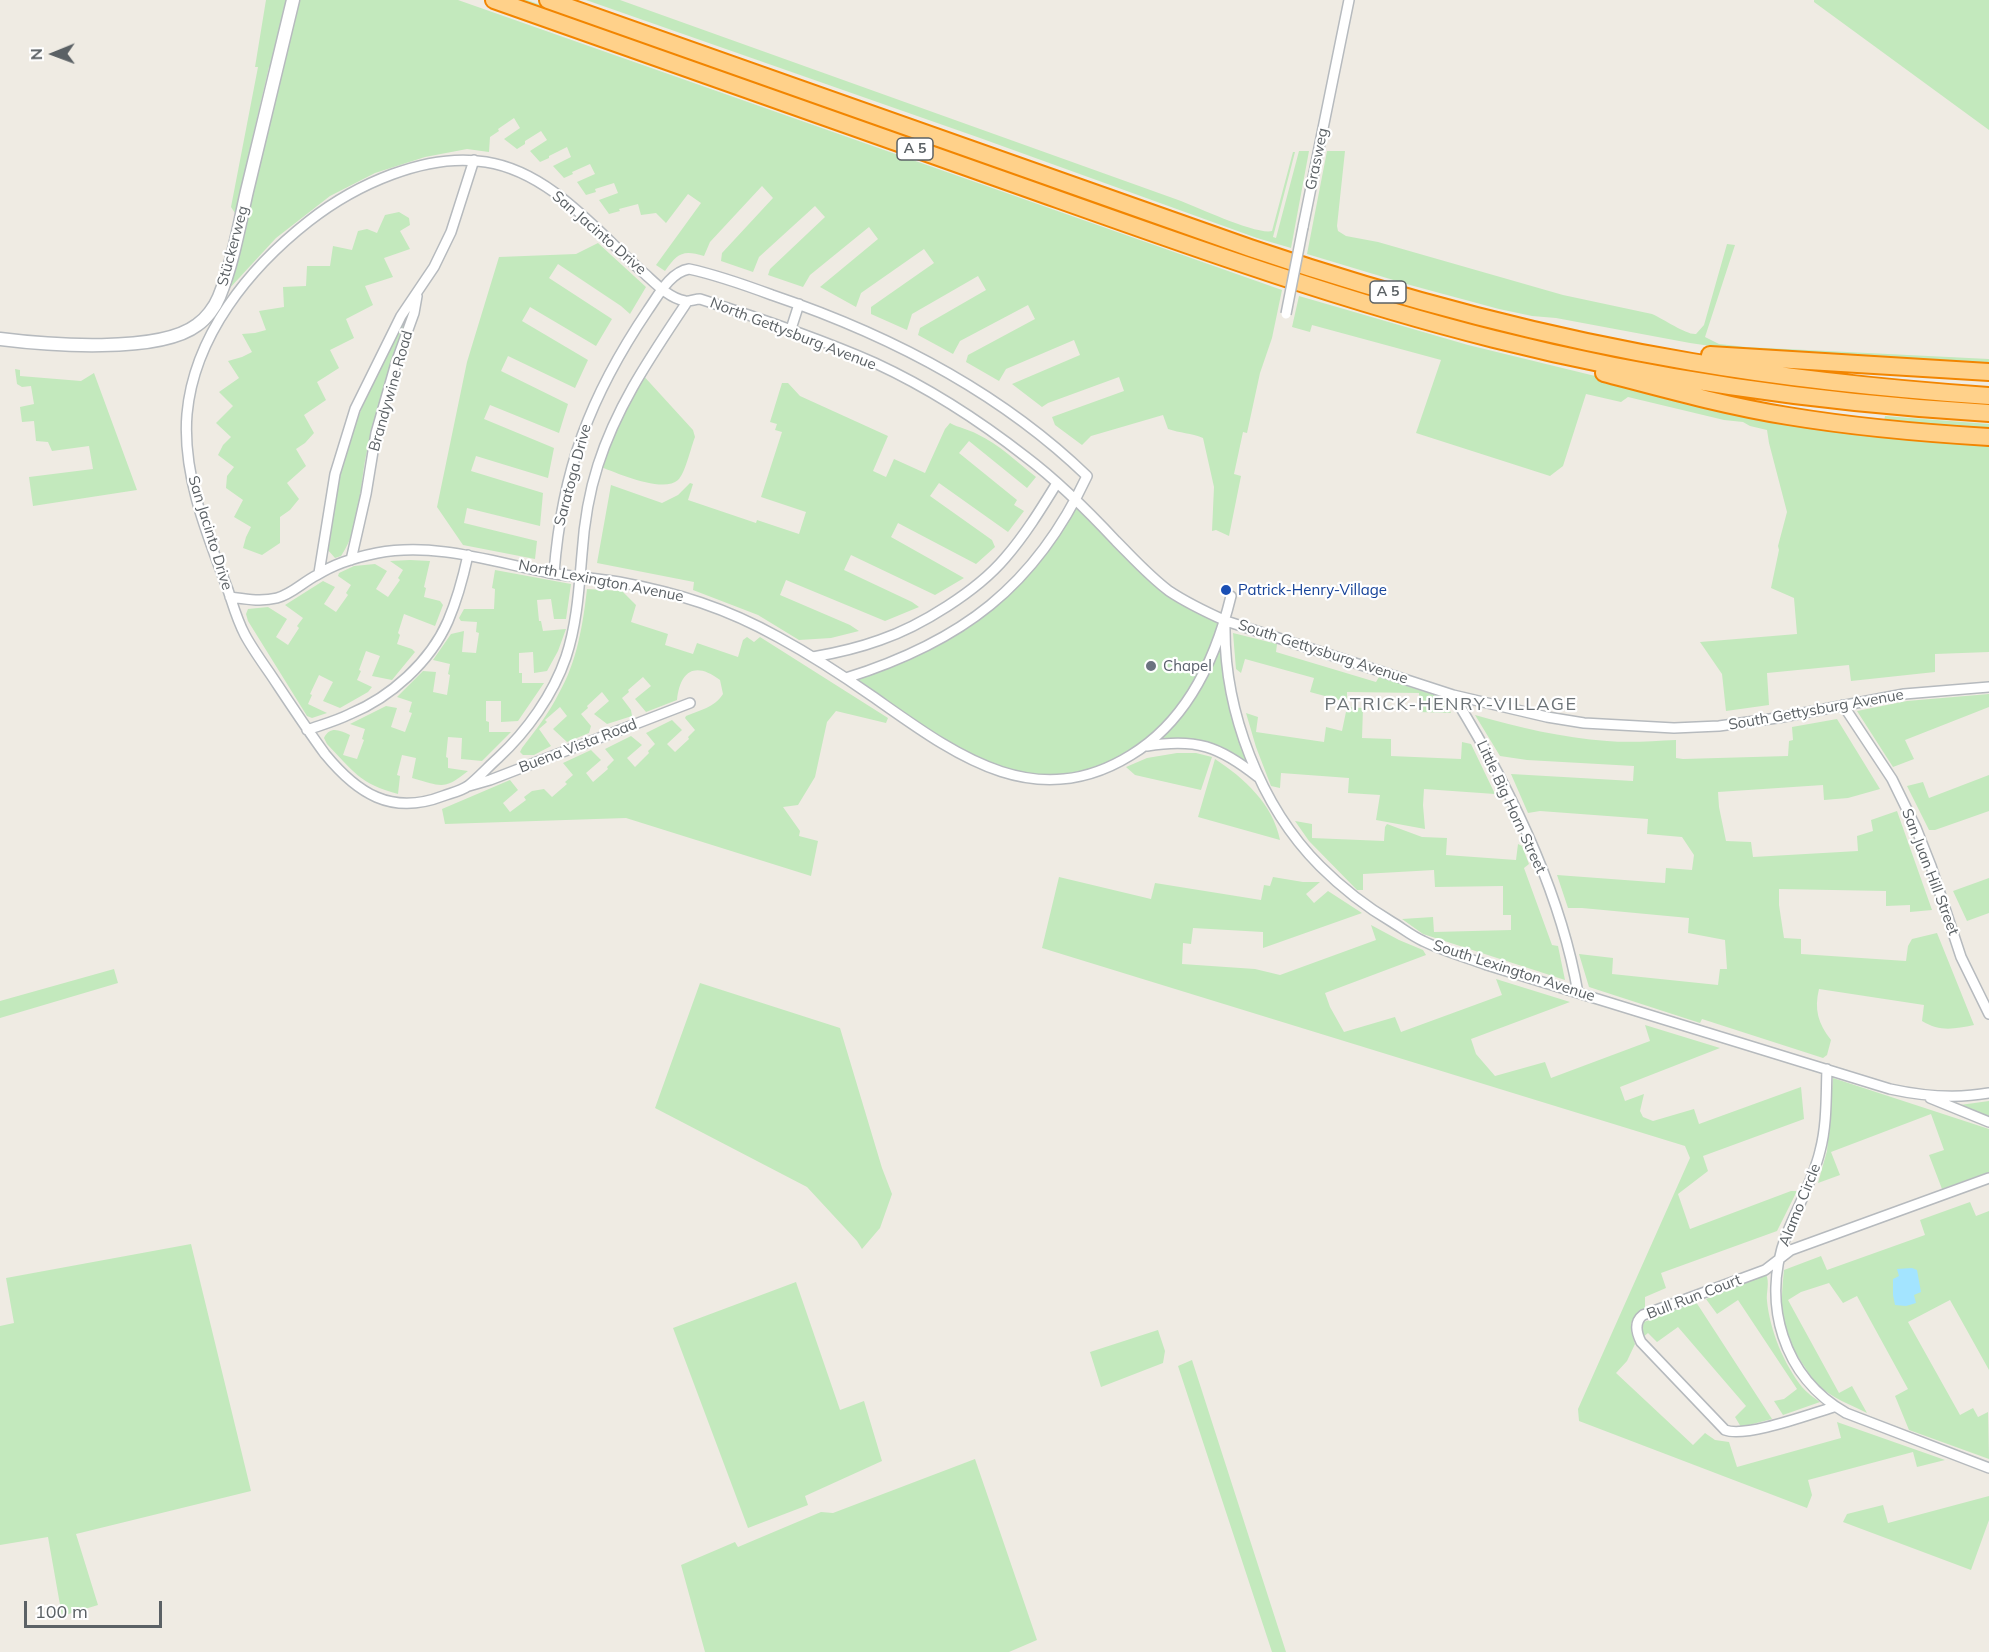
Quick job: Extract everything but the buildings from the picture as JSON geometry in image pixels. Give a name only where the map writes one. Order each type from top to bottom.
[{"type":"highway","name":"A 5","points":[[495,0],[1260,270],[1409,317],[1571,357],[1689,380],[1818,399],[1989,413]]},
{"type":"highway","name":"A 5","points":[[548,0],[1320,272],[1494,321],[1692,362],[1821,381],[1989,396]]},
{"type":"highway","name":"A 5","points":[[1599,344],[1642,345],[1692,354],[1821,360],[1989,372]]},
{"type":"highway","name":"A 5","points":[[1571,357],[1597,372],[1786,416],[1845,425],[1989,437]]},
{"type":"street","name":"Stückerweg","points":[[0,339],[92,345],[154,342],[181,334],[197,326],[208,315],[219,298],[232,255],[293,0]]},
{"type":"street","name":"Grasweg","points":[[1285,317],[1349,0]]},
{"type":"street","name":"San Jacinto Drive","points":[[581,576],[568,648],[553,686],[538,711],[509,747],[466,787],[430,801],[391,802],[362,791],[344,776],[307,730],[245,635],[198,504],[189,457],[187,413],[194,378],[205,346],[248,279],[287,238],[332,204],[368,184],[450,160],[474,160],[508,167],[527,176],[571,206],[663,289]]},
{"type":"street","name":"Brandywine Road","points":[[319,573],[335,474],[355,409],[401,316],[418,294],[451,232],[474,160]]},
{"type":"street","name":"North Gettysburg Avenue","points":[[1076,500],[1087,476],[1066,456],[977,390],[927,360],[882,338],[799,304],[689,269],[682,270],[663,289],[687,302],[700,299],[791,329],[876,364],[968,415],[1027,457],[1057,483],[1136,562],[1168,590],[1202,611],[1226,621]]},
{"type":"street","name":"Saratoga Drive","points":[[554,573],[557,537],[565,492],[585,423],[628,340],[663,289]]},
{"type":"street","name":"Brandywine Road","points":[[351,560],[366,494],[376,433],[418,294]]},
{"type":"street","name":"Saratoga Drive","points":[[581,576],[587,511],[598,466],[610,431],[624,399],[640,372],[687,302]]},
{"type":"street","points":[[791,329],[799,304]]},
{"type":"street","points":[[813,657],[852,649],[898,633],[976,587],[993,572],[1013,548],[1057,483]]},
{"type":"street","points":[[846,678],[897,660],[927,646],[990,606],[1027,571],[1076,500]]},
{"type":"street","name":"North Lexington Avenue","points":[[230,597],[251,600],[279,597],[319,573],[351,560],[378,553],[409,550],[442,550],[682,596],[744,619],[813,657],[956,753],[1001,771],[1034,780],[1069,779],[1087,775],[1122,761],[1144,747],[1168,726],[1189,698],[1226,621]]},
{"type":"street","points":[[307,730],[350,715],[373,703],[417,667],[435,644],[447,623],[459,591],[468,555]]},
{"type":"street","points":[[1226,621],[1231,596]]},
{"type":"street","name":"South Gettysburg Avenue","points":[[1226,621],[1453,695],[1547,717],[1584,723],[1674,728],[1746,723],[1904,694],[1989,687]]},
{"type":"street","name":"South Lexington Avenue","points":[[1226,621],[1225,646],[1231,691],[1244,736],[1261,780],[1275,806],[1303,847],[1344,890],[1366,906],[1421,940],[1487,965],[1890,1089],[1923,1095],[1950,1096],[1989,1093]]},
{"type":"street","name":"Little Big Horn Street","points":[[1453,695],[1474,729],[1532,843],[1559,919],[1578,993]]},
{"type":"street","name":"Buena Vista Road","points":[[466,787],[490,780],[690,703]]},
{"type":"street","name":"San Juan Hill Street","points":[[1843,705],[1892,778],[1902,798],[1931,866],[1961,957],[1989,1014]]},
{"type":"street","name":"North Lexington Avenue","points":[[1144,747],[1173,743],[1202,745],[1218,750],[1239,762],[1261,780]]},
{"type":"street","name":"Alamo Circle","points":[[1827,1069],[1821,1149],[1786,1236],[1779,1260],[1776,1295],[1783,1340],[1797,1368],[1834,1407],[1989,1468]]},
{"type":"street","points":[[1923,1095],[1989,1122]]},
{"type":"street","name":"Bull Run Court","points":[[1834,1407],[1747,1431],[1732,1433],[1725,1430],[1641,1342],[1636,1326],[1639,1318],[1765,1270],[1791,1250],[1989,1178]]},
{"type":"green space","points":[[266,0],[288,0],[273,66],[269,67],[235,213],[231,207],[258,67],[255,67]]},
{"type":"green space","points":[[297,0],[458,0],[1282,290],[1247,433],[1243,432],[1234,474],[1241,476],[1229,536],[1216,530],[1212,531],[1214,487],[1203,438],[1168,429],[1163,415],[1091,436],[1082,445],[1055,425],[1052,417],[1124,391],[1119,377],[1042,407],[1012,384],[1080,355],[1074,340],[1006,369],[999,381],[966,362],[968,355],[1035,319],[1028,305],[960,341],[953,354],[918,335],[920,328],[986,290],[978,276],[912,314],[907,330],[871,314],[871,307],[934,263],[924,249],[861,293],[856,307],[820,287],[878,239],[869,227],[810,275],[803,287],[768,275],[770,269],[825,217],[815,206],[759,257],[753,272],[721,261],[722,253],[773,198],[762,186],[710,242],[704,256],[681,254],[665,271],[656,265],[701,203],[688,194],[666,223],[656,213],[641,215],[638,204],[609,214],[599,200],[618,193],[614,183],[595,189],[596,192],[586,195],[577,182],[595,174],[590,164],[564,178],[553,166],[571,157],[567,147],[540,162],[530,151],[547,140],[541,131],[517,149],[504,139],[520,128],[514,118],[490,137],[489,152],[467,149],[425,157],[375,173],[330,196],[276,238],[228,290],[284,67],[281,67]]},
{"type":"green space","points":[[516,0],[527,0],[743,77],[742,80]]},
{"type":"green space","points":[[586,0],[620,0],[1254,229],[1272,231],[1293,152],[1295,152],[1273,237],[1276,238],[1299,151],[1309,151],[1291,248],[1257,238]]},
{"type":"green space","points":[[1814,0],[1989,0],[1989,130],[1814,2]]},
{"type":"green space","points":[[939,146],[1483,325],[1989,403],[1989,406],[1842,393],[1716,377],[1632,362],[1508,335],[1364,295],[1292,272],[937,149]]},
{"type":"green space","points":[[1327,151],[1345,151],[1337,226],[1338,231],[1346,236],[1378,242],[1563,295],[1652,314],[1692,334],[1696,334],[1704,325],[1727,244],[1735,245],[1705,337],[1719,344],[1989,359],[1989,364],[1731,349],[1690,343],[1499,309],[1307,254]]},
{"type":"green space","points":[[399,212],[409,218],[410,225],[400,231],[410,249],[384,258],[393,277],[365,286],[373,305],[346,319],[354,338],[330,350],[339,368],[317,382],[326,400],[304,415],[314,433],[296,449],[306,466],[287,483],[299,499],[280,517],[280,543],[262,555],[243,548],[251,527],[234,517],[243,500],[226,488],[227,476],[234,467],[218,455],[223,445],[231,437],[216,423],[233,406],[219,392],[239,378],[228,361],[252,352],[242,334],[266,330],[259,311],[284,307],[283,287],[306,286],[307,266],[330,266],[333,246],[352,250],[358,231],[367,229],[377,233],[385,215]]},
{"type":"green space","points":[[598,243],[646,287],[630,314],[558,264],[549,278],[612,319],[596,346],[530,307],[522,321],[588,360],[575,388],[508,356],[501,371],[568,404],[559,433],[490,405],[484,419],[554,448],[548,478],[476,456],[471,471],[543,493],[540,526],[467,508],[464,523],[537,541],[535,559],[463,545],[437,507],[467,362],[499,257],[576,254]]},
{"type":"green space","points":[[1299,296],[1468,345],[1628,384],[1949,442],[1989,446],[1989,652],[1935,654],[1935,672],[1851,681],[1849,665],[1767,673],[1769,705],[1726,711],[1722,674],[1700,642],[1797,634],[1794,598],[1771,588],[1778,546],[1787,512],[1767,430],[1743,422],[1724,420],[1628,397],[1621,402],[1586,394],[1563,466],[1550,476],[1416,433],[1441,360],[1312,325],[1310,332],[1292,327]]},
{"type":"green space","points":[[411,311],[386,380],[371,433],[353,532],[341,556],[335,558],[327,549],[340,471],[370,389]]},
{"type":"green space","points":[[15,369],[20,370],[20,376],[81,381],[94,373],[137,490],[33,506],[29,477],[93,469],[89,446],[52,451],[48,442],[36,441],[34,421],[22,422],[20,407],[34,404],[31,386],[22,387],[17,384]]},
{"type":"green space","points":[[640,372],[693,430],[695,437],[681,477],[671,484],[651,483],[598,466]]},
{"type":"green space","points":[[782,383],[788,383],[800,396],[888,436],[873,471],[886,477],[894,459],[925,473],[950,423],[974,432],[1001,448],[1036,477],[1027,488],[969,441],[959,453],[1017,500],[1014,505],[1024,511],[1008,532],[939,483],[930,496],[992,540],[995,547],[976,564],[898,523],[891,537],[964,578],[935,595],[851,555],[844,570],[919,607],[885,621],[786,580],[780,595],[859,631],[831,638],[799,640],[758,615],[693,590],[694,582],[597,563],[611,485],[662,503],[678,495],[690,483],[693,484],[688,500],[756,523],[757,520],[799,534],[806,512],[761,497],[782,432],[775,430],[777,424],[770,422]]},
{"type":"green space","points":[[1799,411],[1884,421],[1885,416],[1989,424],[1989,432],[1855,421]]},
{"type":"green space","points":[[1076,500],[1151,576],[1226,621],[1231,691],[1261,779],[1218,750],[1157,745],[1122,761],[1051,781],[975,762],[846,678],[929,645],[1007,591]]},
{"type":"green space","points":[[390,561],[430,561],[424,597],[440,601],[443,605],[435,626],[404,614],[397,644],[415,652],[392,680],[372,676],[380,656],[366,651],[357,680],[372,687],[368,692],[340,708],[323,701],[333,682],[319,675],[308,704],[327,713],[312,718],[307,716],[248,621],[246,614],[248,609],[268,607],[287,619],[276,637],[288,645],[303,618],[285,605],[323,581],[335,587],[324,604],[336,612],[348,595],[346,593],[351,585],[338,576],[339,573],[354,566],[375,564],[387,571],[376,589],[388,597],[400,580],[398,578],[403,570]]},
{"type":"green space","points":[[495,570],[571,584],[566,619],[554,619],[551,599],[537,600],[539,621],[541,621],[543,631],[566,629],[547,671],[534,673],[533,652],[519,653],[519,673],[522,673],[522,683],[544,683],[518,721],[501,722],[501,701],[486,701],[486,721],[489,722],[489,732],[511,732],[482,761],[461,759],[462,738],[448,737],[446,757],[448,768],[468,771],[453,782],[436,785],[412,778],[416,758],[402,755],[397,775],[400,776],[398,794],[366,781],[327,744],[324,738],[326,734],[332,730],[350,735],[343,755],[357,759],[364,740],[362,739],[365,729],[350,724],[386,706],[397,708],[391,727],[405,732],[412,713],[409,712],[412,702],[397,697],[423,671],[436,672],[433,692],[447,695],[450,664],[433,660],[451,634],[464,631],[462,652],[476,653],[479,633],[476,632],[477,622],[461,621],[459,618],[464,609],[494,609],[495,589],[492,588]]},
{"type":"green space","points":[[587,589],[622,591],[636,605],[631,622],[668,634],[665,645],[693,654],[697,643],[738,657],[743,640],[747,637],[754,642],[760,637],[888,718],[886,723],[836,711],[827,722],[815,777],[798,805],[783,807],[800,831],[799,836],[818,841],[811,876],[626,818],[445,824],[442,809],[510,780],[518,790],[503,803],[510,812],[526,800],[524,797],[532,791],[544,789],[552,797],[567,784],[565,782],[573,775],[563,763],[591,750],[601,760],[586,773],[593,782],[608,769],[607,767],[614,760],[605,749],[631,736],[642,745],[627,758],[635,767],[655,744],[646,733],[672,720],[682,730],[667,744],[675,752],[695,730],[685,718],[686,716],[711,706],[723,694],[720,680],[711,674],[696,670],[685,676],[681,682],[677,700],[646,712],[635,699],[651,686],[643,677],[622,698],[631,710],[632,716],[607,724],[594,714],[609,701],[602,692],[581,714],[591,726],[589,733],[567,742],[553,729],[567,716],[560,707],[545,720],[547,722],[539,729],[551,746],[534,755],[523,755],[520,752],[522,748],[551,708],[570,669],[581,629]]},
{"type":"green space","points":[[1233,633],[1277,644],[1276,652],[1376,682],[1379,677],[1444,698],[1451,713],[1419,712],[1419,693],[1347,692],[1347,702],[1310,692],[1314,678],[1245,659],[1241,673],[1236,669]]},
{"type":"green space","points":[[1989,694],[1989,707],[1905,740],[1914,759],[1893,767],[1857,711],[1907,701]]},
{"type":"green space","points":[[1347,707],[1363,708],[1362,738],[1391,739],[1391,756],[1461,759],[1462,742],[1471,744],[1495,794],[1424,789],[1425,829],[1376,820],[1380,795],[1348,793],[1349,778],[1281,773],[1280,788],[1271,786],[1246,713],[1258,717],[1256,732],[1324,742],[1326,727],[1342,731]]},
{"type":"green space","points":[[1475,715],[1507,724],[1590,740],[1624,742],[1676,740],[1676,758],[1683,759],[1788,756],[1789,741],[1793,740],[1792,727],[1837,719],[1880,789],[1848,798],[1824,800],[1823,785],[1718,792],[1726,841],[1751,842],[1753,857],[1858,851],[1857,836],[1873,831],[1871,820],[1897,811],[1932,910],[1910,912],[1910,905],[1886,906],[1886,891],[1779,889],[1784,938],[1801,939],[1801,954],[1906,961],[1908,946],[1912,939],[1937,933],[1974,1025],[1954,1028],[1935,1027],[1922,1021],[1924,1005],[1819,989],[1818,1016],[1831,1040],[1827,1055],[1823,1058],[1702,1019],[1700,1023],[1589,987],[1579,954],[1613,958],[1612,974],[1718,985],[1720,969],[1727,969],[1725,940],[1688,933],[1689,918],[1568,908],[1557,875],[1665,883],[1666,868],[1692,870],[1694,855],[1682,837],[1647,834],[1648,819],[1540,811],[1528,813],[1511,774],[1633,781],[1634,766],[1527,760],[1500,756]]},
{"type":"green space","points":[[1177,753],[1196,753],[1212,757],[1201,790],[1135,775],[1126,767],[1147,758]]},
{"type":"green space","points":[[1215,759],[1256,793],[1271,815],[1280,840],[1198,817]]},
{"type":"green space","points":[[1989,775],[1989,811],[1935,830],[1929,830],[1907,786],[1923,782],[1929,798]]},
{"type":"green space","points":[[1295,821],[1312,824],[1312,838],[1384,841],[1387,824],[1422,837],[1447,838],[1446,855],[1516,860],[1518,844],[1522,846],[1529,864],[1524,868],[1552,945],[1558,946],[1565,980],[1423,934],[1402,919],[1433,917],[1434,932],[1511,930],[1511,915],[1503,915],[1503,886],[1435,887],[1434,870],[1363,874],[1363,890],[1357,890],[1309,841]]},
{"type":"green space","points":[[1059,877],[1151,899],[1155,883],[1261,900],[1264,885],[1270,886],[1273,877],[1320,882],[1306,894],[1314,903],[1328,891],[1362,913],[1263,948],[1263,932],[1193,928],[1191,944],[1183,943],[1182,964],[1255,969],[1280,975],[1376,940],[1371,925],[1423,950],[1426,955],[1325,993],[1344,1032],[1395,1017],[1401,1032],[1502,995],[1496,979],[1570,1002],[1471,1039],[1476,1054],[1495,1076],[1545,1062],[1551,1078],[1650,1041],[1645,1025],[1720,1048],[1620,1087],[1625,1101],[1644,1094],[1640,1111],[1643,1117],[1653,1121],[1694,1109],[1699,1124],[1801,1087],[1804,1119],[1703,1156],[1708,1171],[1678,1194],[1690,1229],[1791,1191],[1797,1191],[1777,1231],[1661,1273],[1666,1288],[1645,1297],[1645,1308],[1635,1316],[1631,1323],[1635,1344],[1627,1361],[1616,1373],[1693,1445],[1705,1433],[1715,1440],[1729,1442],[1737,1467],[1841,1438],[1837,1422],[1945,1460],[1917,1467],[1913,1452],[1808,1480],[1812,1495],[1807,1508],[1579,1421],[1578,1409],[1690,1158],[1685,1146],[1042,948]]},
{"type":"green space","points":[[1989,878],[1989,913],[1967,921],[1953,891]]},
{"type":"green space","points":[[114,969],[118,983],[0,1018],[0,1001]]},
{"type":"green space","points":[[700,983],[840,1028],[892,1194],[880,1228],[862,1249],[807,1187],[655,1108]]},
{"type":"green space","points":[[1833,1078],[1989,1129],[1989,1172],[1942,1189],[1929,1155],[1944,1150],[1931,1114],[1831,1152],[1840,1175],[1818,1183],[1827,1151]]},
{"type":"green space","points":[[1989,1101],[1989,1117],[1960,1105]]},
{"type":"green space","points":[[1970,1202],[1976,1216],[1989,1211],[1989,1370],[1950,1300],[1908,1322],[1960,1415],[1973,1408],[1978,1417],[1988,1412],[1989,1459],[1909,1430],[1895,1396],[1908,1389],[1857,1296],[1843,1303],[1829,1283],[1801,1292],[1788,1300],[1839,1393],[1852,1386],[1867,1413],[1829,1394],[1818,1385],[1789,1340],[1782,1308],[1784,1270],[1821,1256],[1827,1270],[1925,1235],[1920,1220]]},
{"type":"green space","points":[[191,1244],[251,1491],[76,1534],[98,1605],[62,1616],[48,1537],[0,1545],[0,1326],[14,1323],[6,1278]]},
{"type":"green space","points":[[1766,1274],[1771,1324],[1779,1347],[1802,1387],[1820,1402],[1783,1415],[1774,1401],[1784,1399],[1797,1389],[1738,1300],[1717,1314],[1706,1299]]},
{"type":"green space","points":[[796,1282],[840,1410],[864,1401],[882,1461],[805,1496],[808,1505],[748,1528],[673,1328]]},
{"type":"green space","points":[[1696,1302],[1772,1419],[1741,1427],[1735,1417],[1746,1406],[1678,1327],[1657,1342],[1648,1333],[1643,1337],[1644,1322]]},
{"type":"green space","points":[[1158,1330],[1165,1351],[1163,1363],[1101,1387],[1090,1352]]},
{"type":"green space","points":[[1192,1360],[1286,1652],[1272,1652],[1178,1366]]},
{"type":"green space","points":[[975,1459],[1037,1640],[1009,1652],[705,1652],[681,1565],[735,1542],[738,1547],[821,1512],[833,1513]]},
{"type":"green space","points":[[1989,1496],[1989,1520],[1971,1570],[1843,1522],[1847,1514],[1883,1505],[1888,1523]]},
{"type":"water","points":[[1897,1269],[1917,1270],[1921,1292],[1914,1295],[1916,1303],[1906,1306],[1895,1305],[1893,1279],[1899,1276]]},
{"type":"place","name":"Patrick-Henry-Village","points":[[1226,590]]},
{"type":"place","name":"Chapel","points":[[1151,666]]},
{"type":"district","name":"PATRICK-HENRY-VILLAGE","points":[[1451,705]]}]
